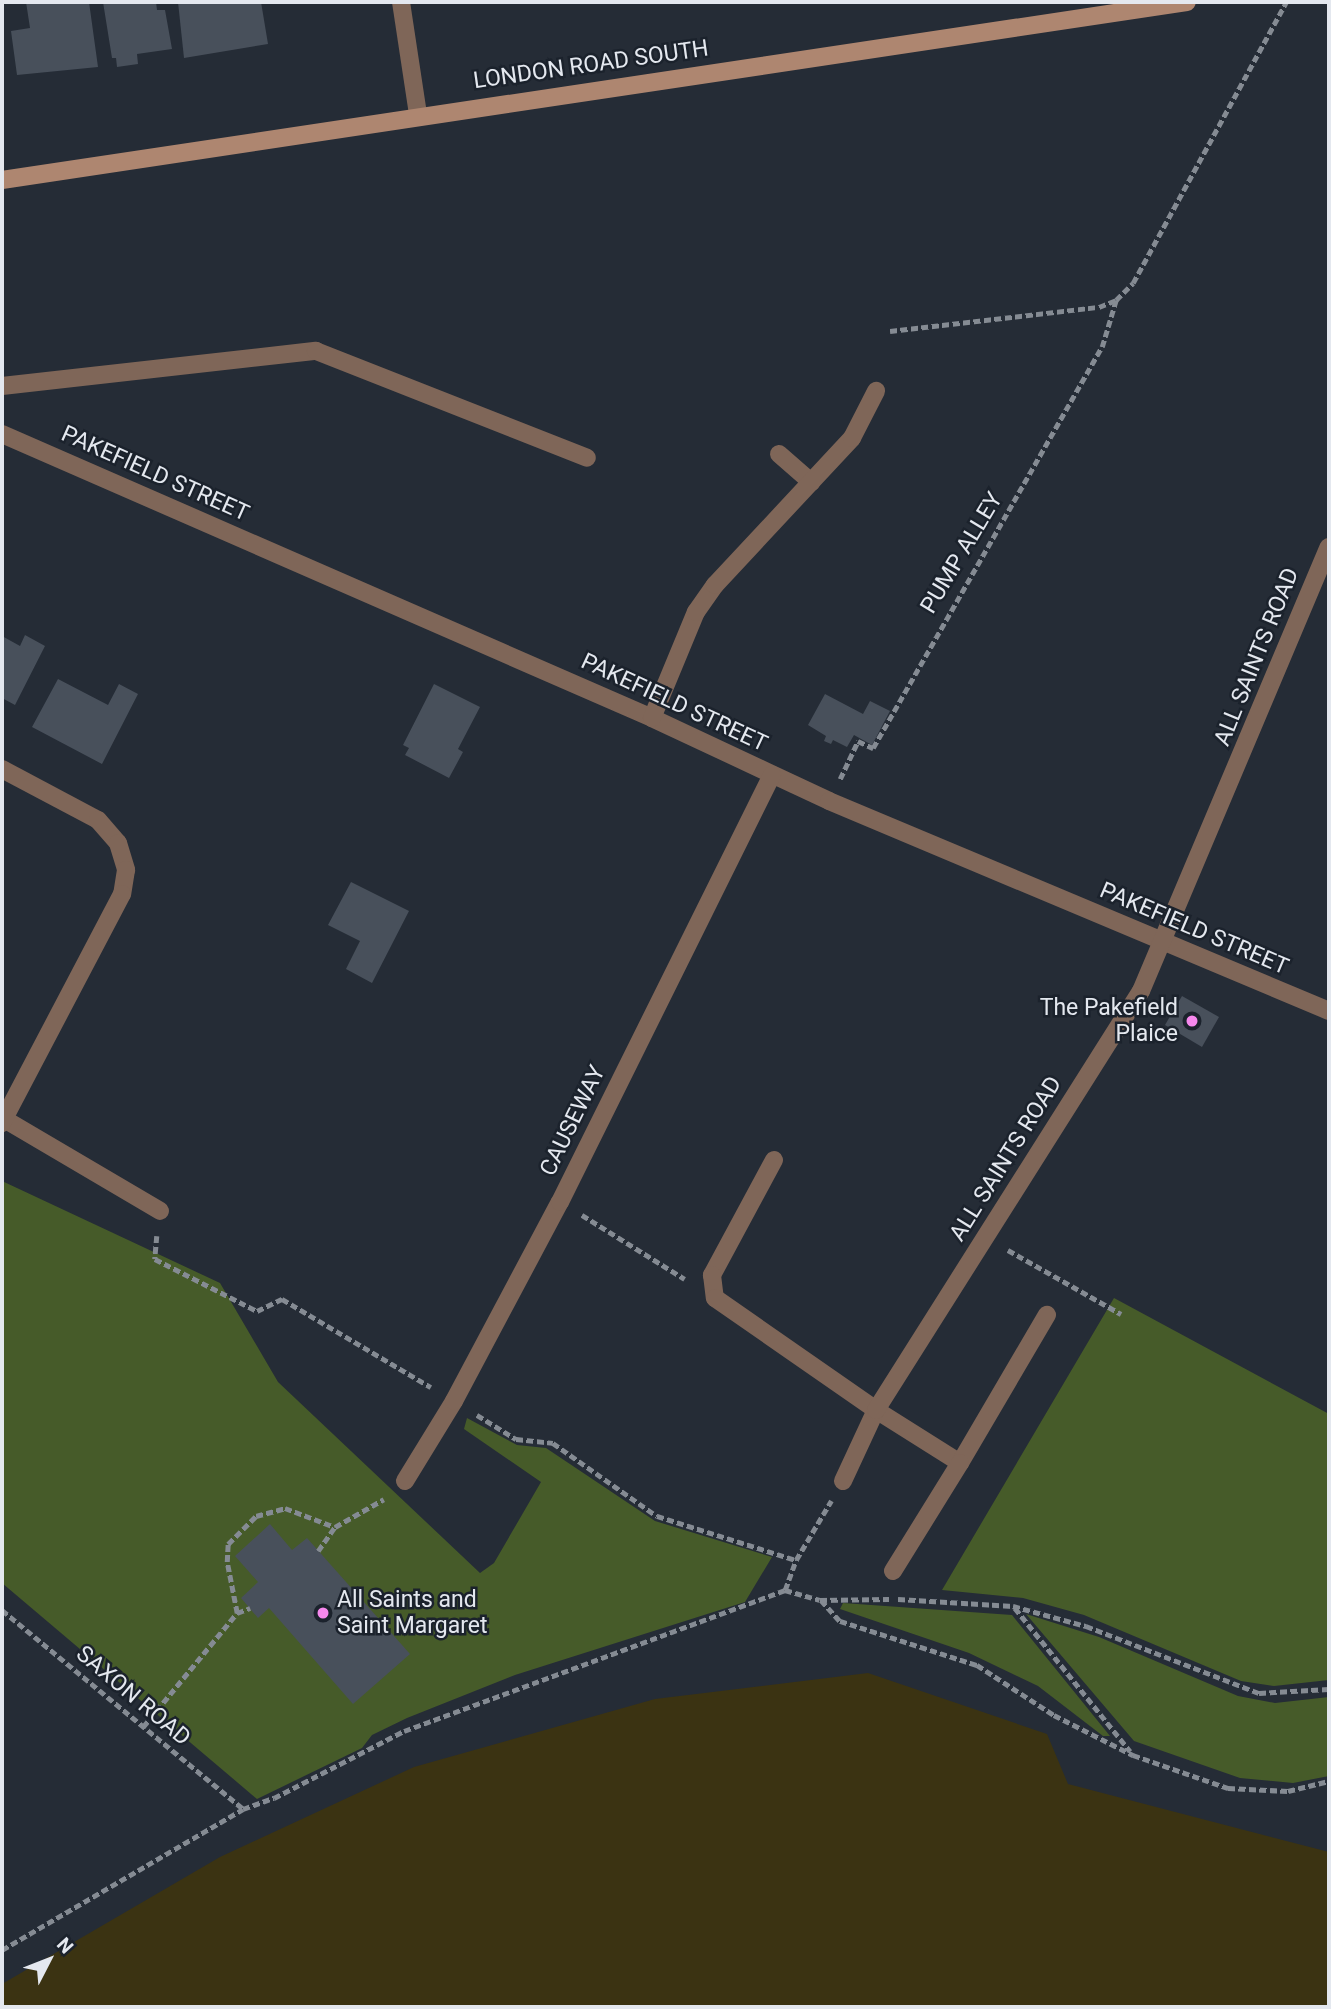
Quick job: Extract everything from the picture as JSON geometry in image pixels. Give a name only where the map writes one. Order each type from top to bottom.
[{"type":"main road","name":"LONDON ROAD SOUTH","points":[[2,180],[418,115],[1187,2]]},
{"type":"street","points":[[401,2],[418,115]]},
{"type":"street","points":[[2,386],[316,351],[587,458]]},
{"type":"street","points":[[652,718],[696,612],[852,438],[876,391]]},
{"type":"street","name":"PAKEFIELD STREET","points":[[2,434],[652,718],[829,801],[1329,1011]]},
{"type":"street","points":[[779,454],[811,482]]},
{"type":"street","name":"ALL SAINTS ROAD","points":[[843,1481],[876,1410],[1141,991],[1165,944],[1329,547]]},
{"type":"street","points":[[2,769],[98,820],[118,843],[126,870],[122,894],[2,1120],[160,1211]]},
{"type":"street","name":"CAUSEWAY","points":[[405,1481],[454,1401],[560,1202],[772,775]]},
{"type":"street","points":[[774,1160],[712,1275],[715,1298],[876,1410],[960,1463]]},
{"type":"street","points":[[894,1571],[1046,1315]]},
{"type":"path","points":[[890,331],[1099,307],[1116,300],[1133,282],[1286,2]]},
{"type":"path","name":"PUMP ALLEY","points":[[829,801],[859,741],[873,748],[1102,347],[1116,300]]},
{"type":"path","points":[[560,1202],[715,1298]]},
{"type":"path","points":[[986,1237],[1121,1314]]},
{"type":"path","points":[[318,1551],[335,1527],[390,1496],[405,1481]]},
{"type":"path","points":[[785,1590],[796,1560],[843,1481]]},
{"type":"path","points":[[237,1614],[227,1562],[229,1544],[256,1516],[285,1508],[335,1527]]},
{"type":"path","points":[[2,1950],[243,1809],[274,1798],[404,1731],[785,1590],[820,1600],[928,1599],[1013,1606],[1086,1626],[1259,1693],[1329,1689]]},
{"type":"path","points":[[820,1600],[840,1621],[977,1665],[1054,1715],[1133,1755],[1228,1788],[1288,1791],[1329,1782]]},
{"type":"path","points":[[1013,1606],[1133,1755]]},
{"type":"path","points":[[143,1727],[237,1614],[250,1608]]},
{"type":"path","name":"SAXON ROAD","points":[[2,1610],[243,1809]]},
{"type":"green space","points":[[2,1181],[220,1283],[278,1382],[480,1573],[494,1563],[541,1482],[464,1429],[467,1418],[517,1445],[546,1448],[655,1521],[772,1557],[745,1602],[515,1675],[407,1718],[372,1735],[362,1748],[257,1799],[2,1583]]},
{"type":"green space","points":[[1114,1298],[1329,1414],[1329,1680],[1274,1686],[1241,1681],[1084,1615],[1023,1598],[942,1590]]},
{"type":"green space","points":[[843,1603],[1012,1615],[1110,1736],[1103,1736],[1038,1686],[969,1653],[840,1609]]},
{"type":"green space","points":[[1026,1614],[1099,1637],[1238,1696],[1275,1703],[1329,1697],[1329,1776],[1293,1783],[1240,1778],[1134,1741]]},
{"type":"sand","points":[[868,1673],[1047,1734],[1068,1784],[1329,1852],[1329,2007],[2,2007],[2,1984],[220,1857],[414,1767],[655,1699]]},
{"type":"building","points":[[26,2],[89,2],[98,67],[17,75],[11,31],[30,28]]},
{"type":"building","points":[[103,2],[156,2],[157,10],[165,10],[172,49],[137,54],[138,64],[117,67],[116,58],[112,58]]},
{"type":"building","points":[[178,2],[261,2],[268,44],[184,58]]},
{"type":"building","points":[[25,635],[45,646],[15,705],[2,698],[2,636],[20,646]]},
{"type":"building","points":[[58,679],[108,705],[119,684],[138,694],[102,764],[32,727]]},
{"type":"building","points":[[434,684],[480,707],[458,749],[463,752],[449,778],[405,755],[409,748],[403,745]]},
{"type":"building","points":[[825,694],[863,714],[870,701],[890,711],[872,745],[854,735],[847,747],[833,740],[831,744],[824,741],[826,736],[808,725]]},
{"type":"building","points":[[351,882],[409,911],[372,983],[346,969],[360,941],[328,925]]},
{"type":"building","name":"The Pakefield Plaice","points":[[1182,996],[1219,1017],[1202,1047],[1165,1025]]},
{"type":"building","name":"All Saints and Saint Margaret","points":[[270,1524],[292,1550],[307,1538],[410,1654],[353,1704],[269,1608],[258,1618],[241,1598],[258,1582],[235,1556]]},
{"type":"place","name":"The Pakefield Plaice","points":[[1192,1021]]},
{"type":"place","name":"All Saints and Saint Margaret","points":[[323,1613]]}]
